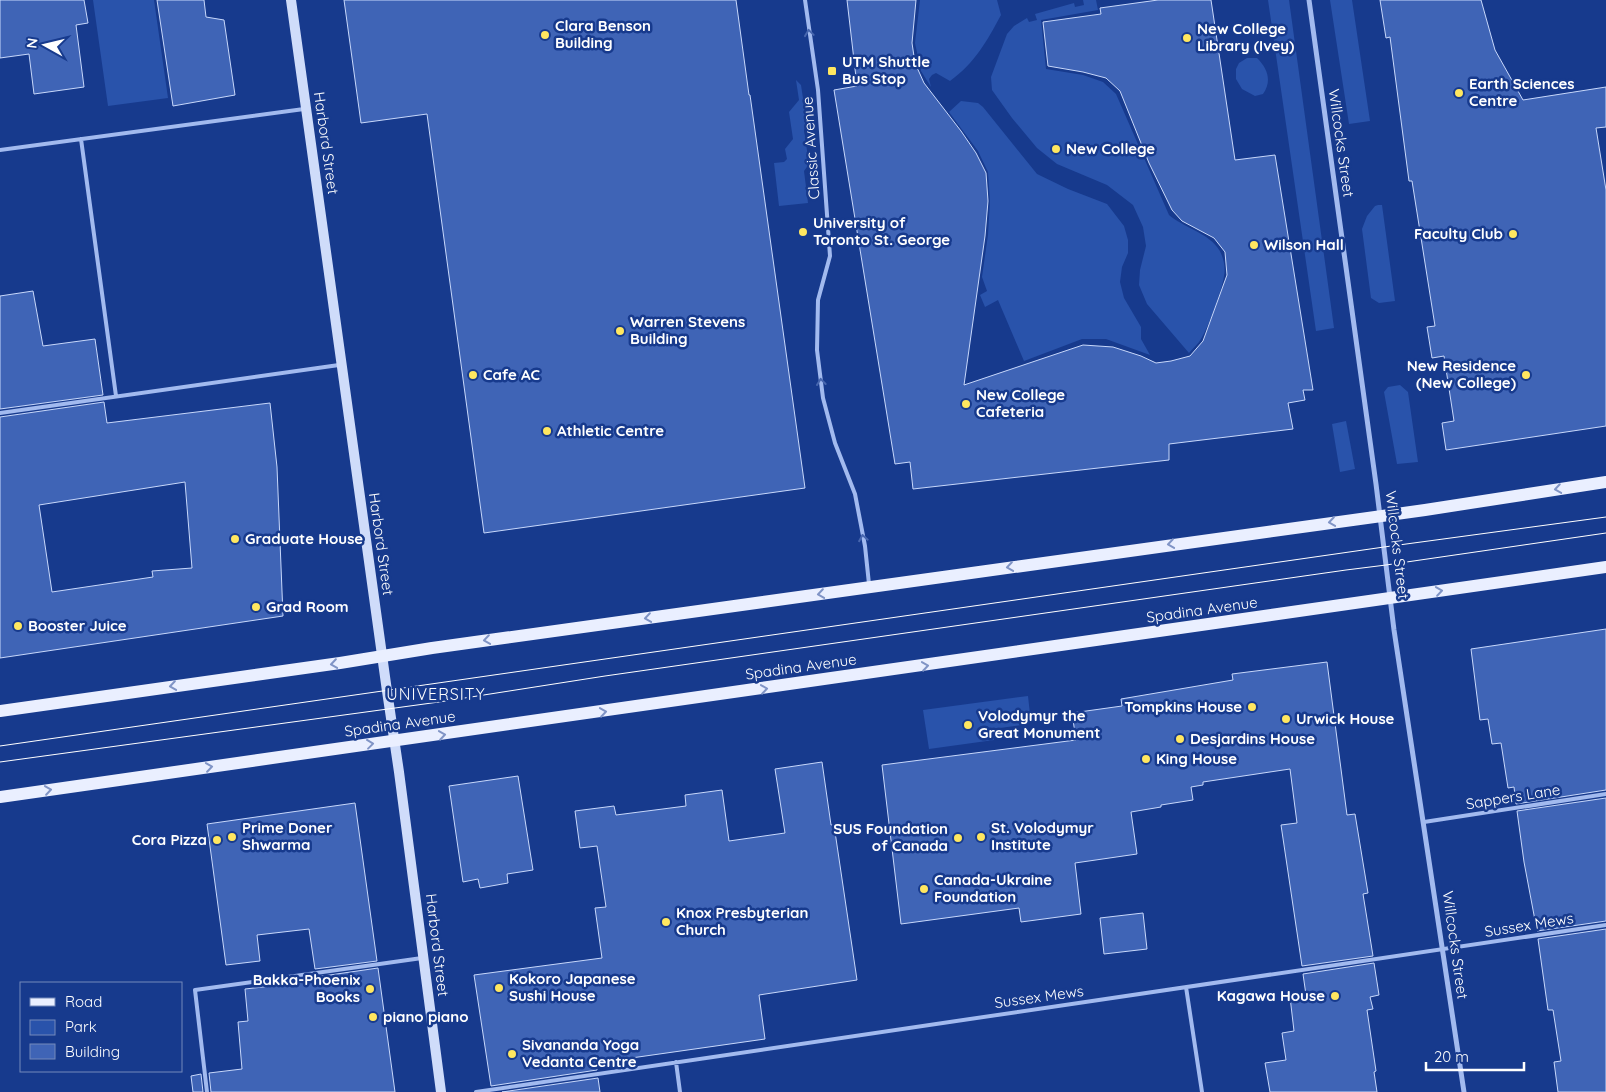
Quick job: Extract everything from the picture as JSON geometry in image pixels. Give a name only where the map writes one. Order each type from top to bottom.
[{"type":"main road","points":[[0,711],[1606,482]]},
{"type":"main road","name":"Spadina Avenue","points":[[0,797],[1606,568]]},
{"type":"street","name":"Harbord Street","points":[[291,0],[394,741],[400,772],[441,1092]]},
{"type":"street","name":"Willcocks Street","points":[[1308,0],[1391,599],[1464,1092]]},
{"type":"lane","name":"Classic Avenue","points":[[805,0],[818,90],[830,256],[818,300],[818,350],[824,398],[835,443],[855,494],[865,546],[870,587]]},
{"type":"lane","points":[[0,150],[306,108]]},
{"type":"lane","points":[[81,139],[116,396]]},
{"type":"lane","points":[[0,413],[342,365]]},
{"type":"lane","name":"Sappers Lane","points":[[1424,822],[1606,794]]},
{"type":"lane","name":"Sussex Mews","points":[[476,1092],[1606,925]]},
{"type":"lane","points":[[207,1092],[195,990],[424,958]]},
{"type":"lane","points":[[1186,987],[1202,1092]]},
{"type":"lane","points":[[676,1062],[680,1092]]},
{"type":"green space","points":[[93,0],[154,0],[168,98],[108,106]]},
{"type":"green space","points":[[920,0],[997,0],[1001,15],[985,43],[967,67],[950,81],[936,73],[932,75],[929,79],[931,87],[921,71],[915,43]]},
{"type":"green space","points":[[1083,0],[1096,0],[1098,10],[1041,20],[1046,69],[1083,75],[1103,82],[1116,94],[1169,215],[1213,242],[1222,257],[1225,272],[1218,300],[1203,336],[1189,353],[1147,304],[1139,285],[1140,270],[1146,246],[1143,227],[1133,205],[1107,185],[1057,164],[1037,148],[992,90],[991,77],[1007,34],[1014,26],[1027,18],[1029,22],[1037,20],[1035,14],[1074,3],[1075,7],[1084,5]]},
{"type":"green space","points":[[1268,0],[1289,0],[1334,328],[1316,331]]},
{"type":"green space","points":[[1330,0],[1352,0],[1370,121],[1349,124]]},
{"type":"green space","points":[[1247,58],[1257,58],[1264,66],[1268,75],[1266,89],[1263,94],[1255,96],[1242,89],[1236,79],[1236,69],[1239,63]]},
{"type":"green space","points":[[796,80],[801,85],[807,125],[804,130],[809,164],[804,171],[808,203],[779,206],[774,163],[784,162],[787,159],[785,149],[793,139],[789,112],[799,100]]},
{"type":"green space","points":[[961,101],[978,103],[983,107],[1037,174],[1068,189],[1107,204],[1124,226],[1128,240],[1128,253],[1122,267],[1120,282],[1124,298],[1141,327],[1141,339],[1150,355],[1106,339],[1082,339],[1024,361],[998,300],[985,307],[980,295],[987,291],[982,277],[988,235],[990,201],[988,172],[978,151],[949,112]]},
{"type":"green space","points":[[1378,205],[1382,205],[1395,301],[1379,303],[1371,298],[1362,229],[1367,216]]},
{"type":"green space","points":[[1400,385],[1408,392],[1418,462],[1397,464],[1384,392],[1388,387]]},
{"type":"green space","points":[[1346,421],[1355,469],[1340,472],[1332,424]]},
{"type":"green space","points":[[1028,696],[1030,714],[1021,715],[1022,725],[993,729],[994,740],[929,749],[923,710]]},
{"type":"building","points":[[0,0],[84,0],[88,23],[76,25],[84,87],[34,94],[29,54],[0,58]]},
{"type":"building","points":[[157,0],[204,0],[206,17],[224,20],[235,95],[173,106]]},
{"type":"building","name":"Warren Stevens Building","points":[[344,0],[736,0],[805,488],[484,533],[427,114],[361,123]]},
{"type":"building","name":"Wilson Hall","points":[[847,0],[916,0],[912,43],[915,63],[924,83],[961,131],[976,153],[986,173],[988,201],[985,236],[964,385],[1083,345],[1113,347],[1156,363],[1190,356],[1203,341],[1227,275],[1225,252],[1214,238],[1182,221],[1172,210],[1149,163],[1120,91],[1106,78],[1048,66],[1043,22],[1101,14],[1100,8],[1158,0],[1211,0],[1235,160],[1275,155],[1313,390],[1303,390],[1305,400],[1288,403],[1293,429],[1169,444],[1169,460],[913,489],[910,462],[895,464],[834,90],[857,86]]},
{"type":"building","points":[[1380,0],[1481,0],[1495,50],[1523,100],[1606,87],[1606,127],[1596,128],[1606,190],[1606,426],[1446,450],[1442,423],[1454,421],[1444,356],[1432,358],[1427,327],[1435,326],[1412,181],[1409,181],[1390,37],[1386,38]]},
{"type":"building","points":[[33,291],[43,346],[95,339],[103,395],[0,409],[0,296]]},
{"type":"building","name":"Graduate House","points":[[104,402],[107,423],[270,403],[277,467],[283,616],[0,658],[0,417]],"holes":[[[185,482],[192,568],[152,571],[153,577],[52,592],[39,505]]]},
{"type":"building","points":[[1606,629],[1606,790],[1516,804],[1514,787],[1508,788],[1501,743],[1492,744],[1488,719],[1480,720],[1471,649]]},
{"type":"building","points":[[1327,662],[1347,815],[1355,814],[1368,893],[1363,894],[1373,956],[1302,966],[1281,825],[1297,823],[1290,769],[1203,782],[1203,785],[1191,787],[1193,800],[1131,812],[1137,854],[1075,863],[1081,914],[1021,922],[1019,908],[901,924],[882,765],[1076,740],[1072,713],[1122,706],[1121,699],[1233,680],[1232,674]]},
{"type":"building","points":[[822,762],[831,825],[834,825],[857,980],[759,995],[765,1039],[596,1063],[597,1070],[491,1086],[474,975],[602,958],[595,908],[606,907],[597,846],[580,848],[575,811],[614,806],[616,815],[686,806],[685,795],[722,790],[729,841],[785,833],[775,769]]},
{"type":"building","points":[[518,776],[533,870],[507,874],[508,883],[480,888],[478,879],[463,882],[449,786]]},
{"type":"building","points":[[1606,798],[1606,921],[1537,931],[1517,811]]},
{"type":"building","points":[[355,803],[377,961],[315,969],[309,929],[257,935],[260,961],[226,965],[207,824]]},
{"type":"building","points":[[1143,913],[1147,949],[1104,954],[1100,918]]},
{"type":"building","points":[[1606,929],[1606,1092],[1558,1092],[1554,1062],[1561,1061],[1553,1010],[1548,1010],[1538,939]]},
{"type":"building","points":[[1374,963],[1379,995],[1370,997],[1373,1009],[1367,1010],[1376,1071],[1374,1072],[1377,1092],[1270,1092],[1265,1063],[1286,1060],[1282,1033],[1294,1031],[1290,997],[1306,995],[1303,974]]},
{"type":"building","points":[[378,968],[395,1092],[211,1092],[209,1073],[242,1069],[238,1022],[248,1021],[245,989],[317,981],[316,977]]},
{"type":"building","points":[[201,1074],[203,1092],[193,1092],[191,1076]]},
{"type":"building","points":[[598,1078],[600,1092],[502,1092]]},
{"type":"tram line","points":[[0,746],[1384,547],[1606,517]]},
{"type":"tram line","points":[[0,762],[439,702],[605,676],[1606,533]]},
{"type":"place","name":"Clara Benson Building","points":[[545,35]]},
{"type":"place","name":"New College Library (Ivey)","points":[[1187,38]]},
{"type":"place","name":"UTM Shuttle Bus Stop","points":[[832,71]]},
{"type":"place","name":"Earth Sciences Centre","points":[[1459,93]]},
{"type":"place","name":"New College","points":[[1056,149]]},
{"type":"place","name":"University of Toronto St. George","points":[[803,232]]},
{"type":"place","name":"Faculty Club","points":[[1513,234]]},
{"type":"place","name":"Wilson Hall","points":[[1254,245]]},
{"type":"place","name":"Warren Stevens Building","points":[[620,331]]},
{"type":"place","name":"Cafe AC","points":[[473,375]]},
{"type":"place","name":"New Residence (New College)","points":[[1526,375]]},
{"type":"place","name":"New College Cafeteria","points":[[966,404]]},
{"type":"place","name":"Athletic Centre","points":[[547,431]]},
{"type":"place","name":"Graduate House","points":[[235,539]]},
{"type":"place","name":"Grad Room","points":[[256,607]]},
{"type":"place","name":"Booster Juice","points":[[18,626]]},
{"type":"place","name":"Tompkins House","points":[[1252,707]]},
{"type":"place","name":"Urwick House","points":[[1286,719]]},
{"type":"place","name":"Volodymyr the Great Monument","points":[[968,725]]},
{"type":"place","name":"Desjardins House","points":[[1180,739]]},
{"type":"place","name":"King House","points":[[1146,759]]},
{"type":"place","name":"Prime Doner Shwarma","points":[[232,837]]},
{"type":"place","name":"St. Volodymyr Institute","points":[[981,837]]},
{"type":"place","name":"SUS Foundation of Canada","points":[[958,838]]},
{"type":"place","name":"Cora Pizza","points":[[217,840]]},
{"type":"place","name":"Canada-Ukraine Foundation","points":[[924,889]]},
{"type":"place","name":"Knox Presbyterian Church","points":[[666,922]]},
{"type":"place","name":"Kokoro Japanese Sushi House","points":[[499,988]]},
{"type":"place","name":"Bakka-Phoenix Books","points":[[370,989]]},
{"type":"place","name":"Kagawa House","points":[[1335,996]]},
{"type":"place","name":"piano piano","points":[[373,1017]]},
{"type":"place","name":"Sivananda Yoga Vedanta Centre","points":[[512,1054]]},
{"type":"district","name":"UNIVERSITY","points":[[436,694]]}]
